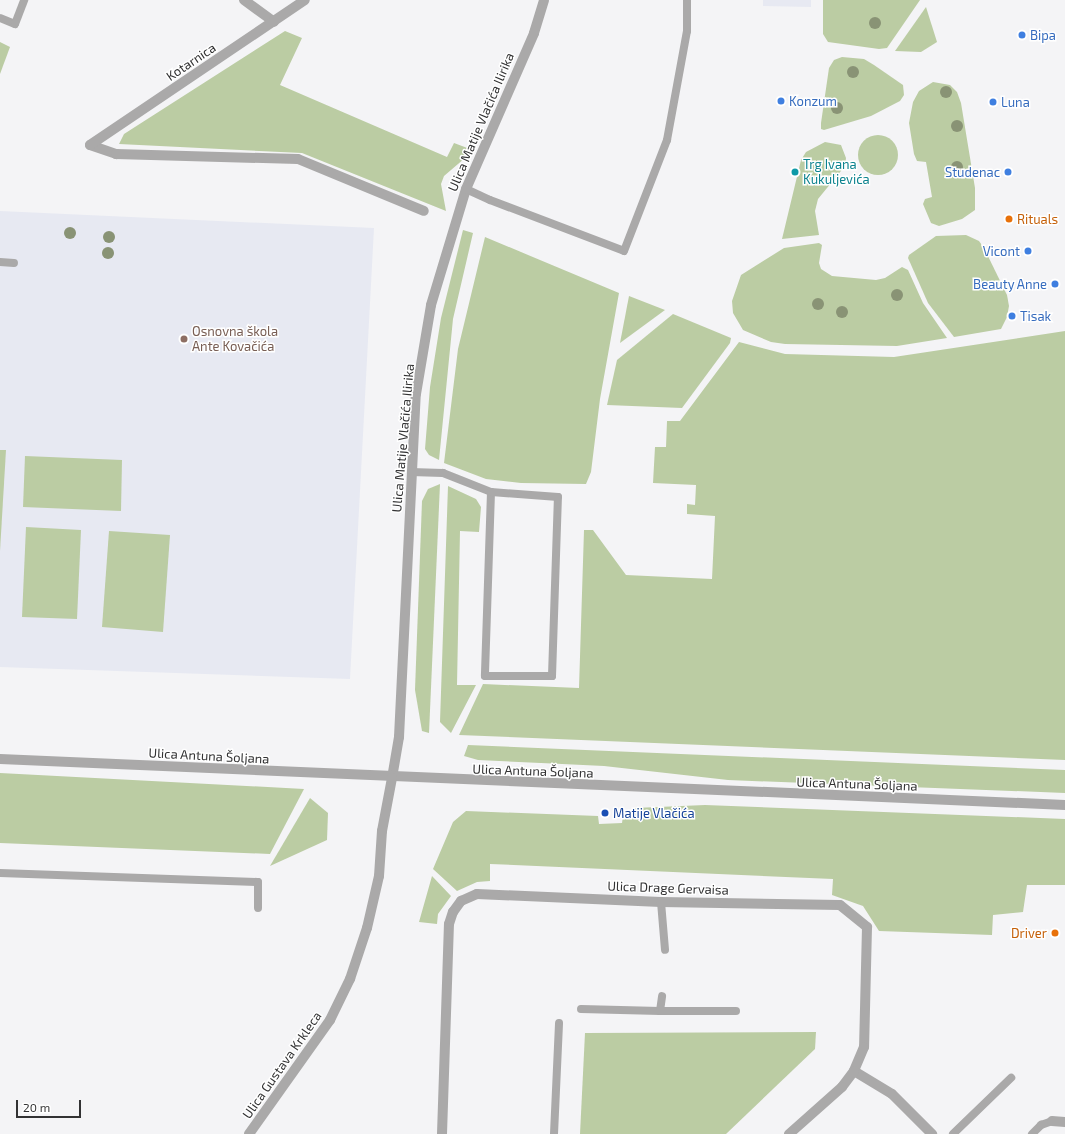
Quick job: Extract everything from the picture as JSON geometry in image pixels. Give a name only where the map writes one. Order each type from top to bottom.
[{"type":"street","points":[[244,0],[274,22]]},
{"type":"street","name":"Kotarnica","points":[[305,0],[90,145],[116,154],[298,159],[424,211]]},
{"type":"street","name":"Ulica Matije Vlačića Ilirika","points":[[392,778],[399,738],[416,394],[431,305],[466,189],[534,33],[544,0]]},
{"type":"street","name":"Ulica Antuna Šoljana","points":[[0,760],[392,778],[1065,805]]},
{"type":"street","name":"Ulica Gustava Krkleca","points":[[249,1134],[330,1020],[350,979],[367,928],[379,876],[382,831],[392,778]]},
{"type":"street","name":"Ulica Drage Gervaisa","points":[[442,1134],[450,924],[453,912],[461,901],[477,894],[661,902],[840,905],[868,927],[864,1047],[854,1071],[842,1087],[788,1134]]},
{"type":"street","points":[[854,1071],[892,1094],[932,1134]]},
{"type":"street","points":[[1052,1121],[1065,1122]]},
{"type":"lane","points":[[0,18],[15,24],[24,0]]},
{"type":"lane","points":[[466,189],[490,200],[624,251],[667,140],[687,31],[687,0]]},
{"type":"lane","points":[[0,262],[14,263]]},
{"type":"lane","points":[[411,472],[443,473],[491,492],[558,497],[552,676],[484,676],[491,492]]},
{"type":"lane","points":[[0,873],[258,882],[258,908]]},
{"type":"lane","points":[[661,902],[665,950]]},
{"type":"lane","points":[[660,1010],[662,996]]},
{"type":"lane","points":[[580,1009],[736,1011]]},
{"type":"lane","points":[[554,1134],[559,1023]]},
{"type":"lane","points":[[952,1134],[1012,1078]]},
{"type":"lane","points":[[1032,1134],[1042,1125],[1052,1121]]},
{"type":"shaded area","points":[[763,0],[811,0],[811,7],[763,6]]},
{"type":"shaded area","name":"Osnovna škola Ante Kovačića","points":[[0,211],[374,228],[350,679],[0,667]]},
{"type":"green space","points":[[823,0],[920,0],[887,48],[879,49],[828,42],[823,34]]},
{"type":"green space","points":[[926,7],[937,42],[921,52],[895,51]]},
{"type":"green space","points":[[285,31],[302,38],[280,85],[447,157],[454,143],[470,149],[465,158],[444,176],[441,184],[446,211],[302,153],[119,144],[124,134]]},
{"type":"green space","points":[[0,42],[10,47],[0,74]]},
{"type":"green space","points":[[842,57],[864,59],[874,65],[903,85],[904,95],[900,101],[871,116],[824,130],[821,129],[821,123],[829,68],[834,60]]},
{"type":"green space","points":[[933,82],[950,85],[957,92],[961,103],[975,188],[975,210],[962,219],[939,226],[931,223],[923,204],[925,199],[932,197],[926,162],[917,161],[914,154],[909,123],[913,102],[919,91]]},
{"type":"green space","points":[[874,135],[882,135],[889,138],[895,144],[898,155],[895,166],[889,172],[882,175],[874,175],[867,172],[861,166],[858,159],[858,151],[861,144],[867,138]]},
{"type":"green space","points":[[825,142],[841,145],[846,158],[845,166],[818,199],[815,211],[819,235],[782,239],[801,160],[806,152]]},
{"type":"green space","points":[[463,230],[473,233],[453,319],[439,460],[429,455],[425,449],[430,387],[441,318]]},
{"type":"green space","points":[[966,235],[979,241],[984,248],[1007,295],[1009,306],[1007,317],[1001,329],[954,337],[928,303],[908,258],[909,255],[936,236]]},
{"type":"green space","points":[[485,237],[619,293],[600,399],[591,472],[586,484],[521,483],[486,479],[444,463],[458,349]]},
{"type":"green space","points":[[819,243],[822,245],[819,263],[821,269],[832,276],[876,280],[885,278],[902,267],[908,270],[923,303],[947,338],[897,346],[785,344],[771,342],[743,330],[733,313],[732,301],[741,275],[784,248]]},
{"type":"green space","points":[[629,296],[665,310],[620,343]]},
{"type":"green space","points":[[673,314],[731,338],[730,343],[682,408],[607,405],[617,360]]},
{"type":"green space","points":[[1065,331],[1065,760],[459,735],[483,684],[579,688],[584,530],[593,530],[626,575],[712,579],[715,516],[687,514],[687,504],[695,505],[696,485],[653,483],[655,447],[666,447],[667,421],[680,421],[739,342],[785,354],[894,357]]},
{"type":"green space","points":[[0,450],[6,450],[0,551]]},
{"type":"green space","points":[[25,456],[122,460],[121,511],[23,507]]},
{"type":"green space","points":[[440,484],[429,733],[422,731],[415,690],[422,501],[428,489]]},
{"type":"green space","points":[[448,486],[476,499],[481,507],[479,532],[460,531],[457,685],[476,685],[451,733],[440,722]]},
{"type":"green space","points":[[26,527],[81,530],[77,619],[22,617]]},
{"type":"green space","points":[[109,531],[170,535],[163,632],[102,627]]},
{"type":"green space","points":[[468,745],[1065,770],[1065,793],[728,780],[604,766],[478,760],[464,756]]},
{"type":"green space","points":[[0,773],[304,789],[270,854],[0,843]]},
{"type":"green space","points":[[310,798],[328,813],[327,840],[270,866]]},
{"type":"green space","points":[[705,805],[1065,819],[1065,885],[1027,885],[1023,912],[993,915],[992,935],[879,931],[863,906],[832,895],[833,879],[490,864],[490,881],[477,882],[457,891],[433,869],[453,822],[466,811],[598,816],[599,824],[622,823],[623,816],[635,815],[635,808]]},
{"type":"green space","points":[[432,876],[451,896],[438,914],[437,924],[419,922]]},
{"type":"green space","points":[[816,1032],[815,1049],[726,1134],[580,1134],[585,1033]]},
{"type":"place","name":"Bipa","points":[[1022,35]]},
{"type":"place","name":"Konzum","points":[[781,101]]},
{"type":"place","name":"Luna","points":[[993,102]]},
{"type":"place","name":"Trg Ivana Kukuljevića","points":[[795,172]]},
{"type":"place","name":"Studenac","points":[[1008,172]]},
{"type":"place","name":"Rituals","points":[[1009,219]]},
{"type":"place","name":"Vicont","points":[[1028,251]]},
{"type":"place","name":"Beauty Anne","points":[[1055,284]]},
{"type":"place","name":"Tisak","points":[[1012,316]]},
{"type":"place","name":"Osnovna škola Ante Kovačića","points":[[184,339]]},
{"type":"place","name":"Matije Vlačića","points":[[605,813]]},
{"type":"place","name":"Driver","points":[[1055,933]]}]
